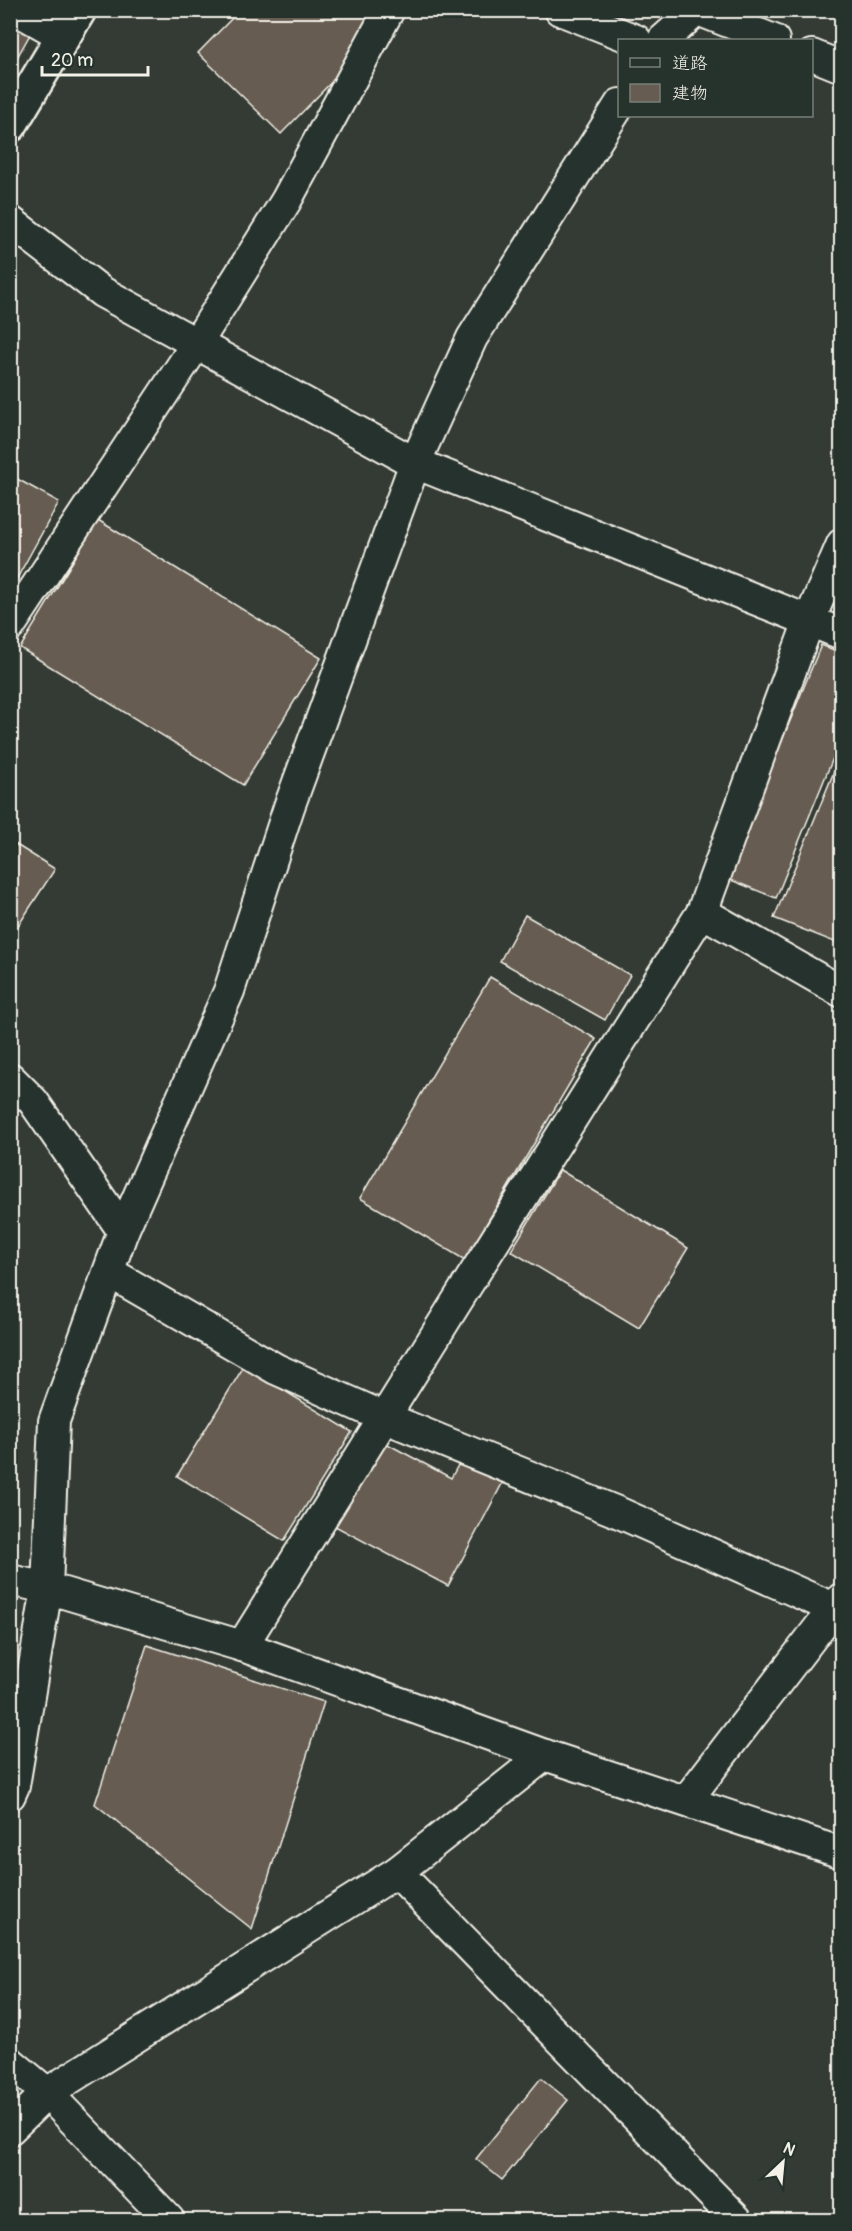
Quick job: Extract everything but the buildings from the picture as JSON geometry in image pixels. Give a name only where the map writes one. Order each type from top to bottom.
[{"type":"main road","points":[[10,125],[71,23]]},
{"type":"street","points":[[17,10],[71,23]]},
{"type":"street","points":[[10,626],[197,343],[286,201],[389,10]]},
{"type":"street","points":[[560,10],[633,39]]},
{"type":"street","points":[[664,39],[698,10],[771,39]]},
{"type":"street","points":[[813,55],[842,67]]},
{"type":"street","points":[[10,1795],[14,1786],[47,1588],[54,1421],[123,1231],[229,991],[289,807],[415,463],[472,338],[618,107]]},
{"type":"street","points":[[10,221],[102,292],[415,463],[842,634]]},
{"type":"street","points":[[242,1646],[702,912],[809,621],[842,544]]},
{"type":"street","points":[[702,912],[842,992]]},
{"type":"street","points":[[10,1078],[33,1101],[123,1231]]},
{"type":"street","points":[[109,1272],[276,1369],[386,1418],[839,1606],[686,1801]]},
{"type":"street","points":[[10,1580],[47,1588],[242,1646],[545,1755],[842,1853]]},
{"type":"street","points":[[10,2129],[47,2093],[397,1872],[545,1755]]},
{"type":"street","points":[[397,1872],[737,2220]]},
{"type":"street","points":[[10,2062],[47,2093],[169,2220]]}]
